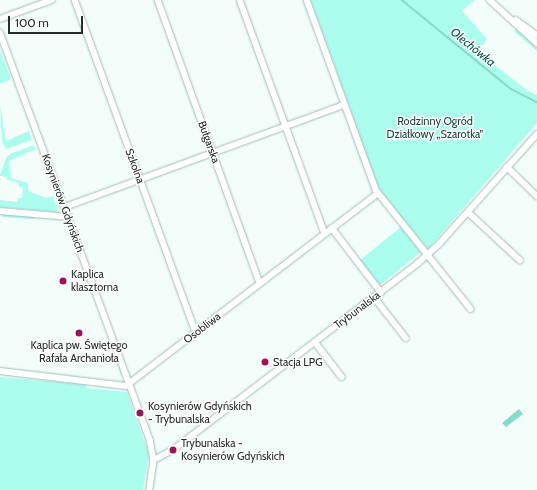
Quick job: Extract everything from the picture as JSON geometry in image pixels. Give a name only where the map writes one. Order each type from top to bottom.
[{"type":"street","points":[[0,19],[52,0]]},
{"type":"street","name":"Szkolna","points":[[75,0],[196,333]]},
{"type":"street","name":"Bułgarska","points":[[158,0],[260,283]]},
{"type":"street","points":[[240,0],[325,233]]},
{"type":"street","points":[[307,0],[344,105],[378,194],[429,254],[471,310]]},
{"type":"street","points":[[490,0],[537,43]]},
{"type":"street","points":[[509,16],[537,35]]},
{"type":"street","name":"Kosynierów Gdyńskich","points":[[0,32],[129,384],[154,460],[150,490]]},
{"type":"street","points":[[65,207],[344,105]]},
{"type":"street","name":"Trybunalska","points":[[154,460],[173,450],[429,254],[537,134]]},
{"type":"street","points":[[507,167],[537,196]]},
{"type":"street","name":"Osobliwa","points":[[129,384],[378,194]]},
{"type":"street","points":[[0,211],[68,217]]},
{"type":"street","points":[[468,212],[520,260]]},
{"type":"street","points":[[332,228],[381,292]]},
{"type":"street","points":[[374,297],[406,338]]},
{"type":"street","points":[[315,342],[342,377]]},
{"type":"street","points":[[0,371],[86,380],[124,386],[129,384]]},
{"type":"green space","name":"Rodzinny Ogród Działkowy „Szarotka”","points":[[311,0],[475,0],[462,11],[487,39],[478,52],[528,91],[537,95],[537,123],[428,249],[380,192]]},
{"type":"green space","points":[[517,27],[537,45],[537,51],[514,31]]},
{"type":"green space","points":[[0,50],[11,79],[1,84],[0,84]]},
{"type":"green space","points":[[0,105],[6,141],[29,131],[32,140],[6,149],[2,142]]},
{"type":"green space","points":[[34,145],[36,149],[9,161],[11,178],[28,183],[28,191],[46,198],[53,196],[58,209],[56,212],[0,207],[0,200],[17,202],[18,198],[22,198],[23,187],[19,187],[17,182],[7,180],[7,177],[0,176],[6,158],[10,154]]},
{"type":"green space","points":[[3,214],[34,217],[34,219],[3,217]]},
{"type":"green space","points":[[401,227],[421,252],[380,285],[360,260]]},
{"type":"green space","points":[[110,338],[123,374],[121,374],[108,339]]},
{"type":"green space","points":[[0,377],[83,384],[86,381],[86,388],[127,392],[149,454],[143,490],[0,490]]},
{"type":"shaded area","points":[[519,409],[523,414],[506,427],[502,423]]},
{"type":"waterway","name":"Olechówka","points":[[402,0],[511,89],[537,102]]},
{"type":"place","name":"Kaplica klasztorna","points":[[63,281]]},
{"type":"place","name":"Kaplica pw. Świętego Rafała Archanioła","points":[[79,333]]},
{"type":"place","name":"Stacja LPG","points":[[265,362]]},
{"type":"place","name":"Kosynierów Gdyńskich - Trybunalska","points":[[140,413]]},
{"type":"place","name":"Trybunalska - Kosynierów Gdyńskich","points":[[173,450]]}]
